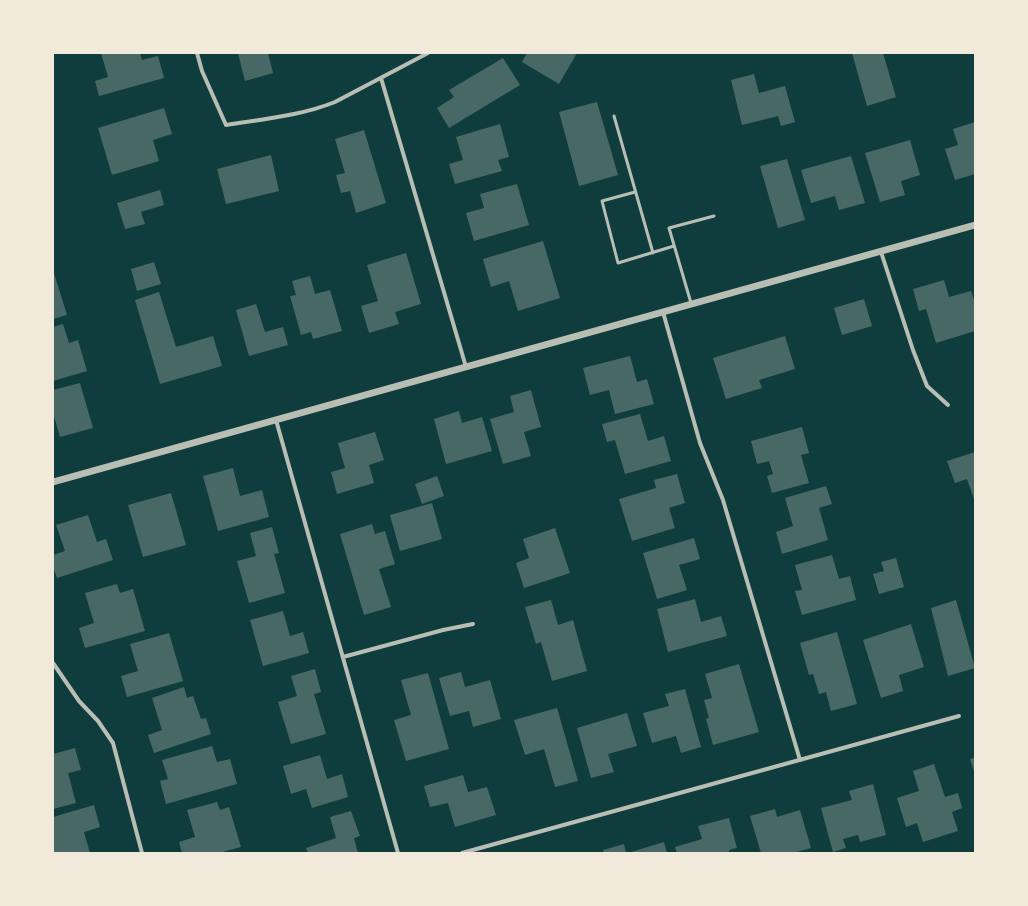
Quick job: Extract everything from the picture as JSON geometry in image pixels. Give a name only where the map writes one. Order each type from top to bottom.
[{"type":"street","points":[[197,53],[202,71],[226,125],[313,110],[335,102],[428,53]]},
{"type":"street","points":[[381,78],[466,367]]},
{"type":"street","points":[[53,482],[975,225]]},
{"type":"street","points":[[881,252],[913,350],[928,386],[948,405]]},
{"type":"street","points":[[663,312],[700,443],[723,500],[800,760]]},
{"type":"street","points":[[276,420],[398,853]]},
{"type":"street","points":[[343,657],[443,630],[473,624]]},
{"type":"street","points":[[53,663],[80,701],[98,721],[112,743],[142,853]]},
{"type":"street","points":[[462,853],[959,716]]},
{"type":"lane","points":[[614,116],[653,252]]},
{"type":"lane","points":[[635,192],[602,201],[618,263],[674,246]]},
{"type":"lane","points":[[691,303],[669,228],[714,216]]},
{"type":"building","points":[[101,53],[140,53],[142,60],[158,56],[164,78],[99,96],[95,81],[108,77]]},
{"type":"building","points":[[238,53],[268,53],[273,73],[245,81]]},
{"type":"building","points":[[527,53],[577,53],[559,84],[522,62]]},
{"type":"building","points":[[852,53],[883,53],[896,97],[867,106]]},
{"type":"building","points":[[503,58],[520,85],[449,128],[437,108],[454,97],[449,90]]},
{"type":"building","points":[[754,74],[759,93],[785,86],[795,122],[781,126],[778,116],[742,125],[731,80]]},
{"type":"building","points":[[597,102],[618,175],[579,186],[559,112]]},
{"type":"building","points":[[164,108],[172,134],[153,140],[159,161],[112,175],[98,128]]},
{"type":"building","points":[[975,122],[975,174],[955,180],[945,149],[958,145],[953,129]]},
{"type":"building","points":[[500,124],[509,157],[498,160],[502,171],[455,184],[449,164],[463,160],[456,137]]},
{"type":"building","points":[[364,130],[386,203],[356,213],[350,191],[341,193],[336,175],[345,173],[335,139]]},
{"type":"building","points":[[910,140],[920,175],[901,181],[905,195],[880,202],[865,153]]},
{"type":"building","points":[[271,155],[279,191],[226,204],[217,169]]},
{"type":"building","points":[[851,156],[865,203],[839,210],[835,196],[811,203],[801,170]]},
{"type":"building","points":[[787,159],[805,220],[778,228],[760,166]]},
{"type":"building","points":[[517,184],[529,225],[474,241],[466,213],[484,208],[480,194]]},
{"type":"building","points":[[160,190],[164,205],[141,212],[145,224],[125,229],[117,203]]},
{"type":"building","points":[[543,241],[560,298],[518,311],[509,281],[491,287],[483,259]]},
{"type":"building","points":[[406,253],[421,304],[395,312],[399,324],[369,333],[361,306],[378,301],[367,265]]},
{"type":"building","points":[[154,262],[161,284],[137,291],[131,269]]},
{"type":"building","points":[[53,270],[67,315],[53,319]]},
{"type":"building","points":[[310,276],[315,294],[330,290],[342,331],[313,339],[311,332],[301,335],[290,296],[296,295],[292,281]]},
{"type":"building","points":[[944,280],[949,297],[971,291],[975,303],[975,331],[936,343],[926,309],[919,311],[913,289]]},
{"type":"building","points":[[159,292],[176,347],[213,336],[222,366],[160,384],[135,300]]},
{"type":"building","points":[[864,299],[872,326],[842,335],[834,308]]},
{"type":"building","points":[[256,304],[265,332],[283,327],[288,345],[249,356],[236,310]]},
{"type":"building","points":[[63,324],[69,343],[78,340],[87,371],[53,381],[53,327]]},
{"type":"building","points":[[785,336],[795,369],[759,380],[762,388],[726,399],[713,358]]},
{"type":"building","points":[[630,356],[637,382],[647,379],[654,404],[615,414],[609,390],[590,395],[583,368]]},
{"type":"building","points":[[80,383],[93,428],[60,437],[53,413],[53,390]]},
{"type":"building","points":[[531,390],[541,427],[524,432],[531,456],[503,464],[490,419],[514,412],[510,396]]},
{"type":"building","points":[[459,411],[462,423],[482,417],[492,451],[446,464],[434,419]]},
{"type":"building","points":[[640,414],[648,441],[664,436],[671,461],[625,474],[615,440],[607,442],[602,424]]},
{"type":"building","points":[[802,427],[809,453],[801,455],[809,483],[772,493],[767,476],[773,474],[769,461],[757,464],[751,441]]},
{"type":"building","points":[[375,432],[384,460],[369,465],[374,483],[337,494],[331,472],[345,468],[338,443]]},
{"type":"building","points":[[975,452],[975,502],[967,479],[955,483],[947,461]]},
{"type":"building","points":[[233,468],[240,496],[262,490],[269,517],[218,531],[203,476]]},
{"type":"building","points":[[677,474],[685,503],[669,508],[675,528],[632,541],[619,499],[656,488],[654,480]]},
{"type":"building","points":[[437,476],[444,496],[422,504],[415,484]]},
{"type":"building","points":[[826,486],[832,504],[819,508],[828,540],[782,554],[776,532],[793,526],[785,498]]},
{"type":"building","points":[[171,493],[186,545],[143,557],[128,505]]},
{"type":"building","points":[[432,503],[442,539],[400,551],[390,515]]},
{"type":"building","points":[[88,515],[97,542],[106,539],[113,560],[57,578],[53,567],[53,555],[65,551],[56,525]]},
{"type":"building","points":[[372,524],[375,534],[385,531],[395,564],[379,569],[391,607],[364,615],[340,534]]},
{"type":"building","points":[[272,527],[279,553],[274,554],[285,593],[249,603],[237,561],[256,556],[250,533]]},
{"type":"building","points":[[555,528],[570,573],[524,588],[516,563],[529,558],[523,539]]},
{"type":"building","points":[[694,538],[700,559],[679,565],[687,590],[657,599],[643,553]]},
{"type":"building","points":[[832,555],[839,579],[850,576],[856,600],[802,615],[795,591],[802,590],[795,565]]},
{"type":"building","points":[[896,558],[904,587],[879,594],[873,574],[884,571],[881,562]]},
{"type":"building","points":[[117,584],[120,593],[133,589],[145,631],[85,648],[79,628],[94,623],[85,593]]},
{"type":"building","points":[[695,599],[701,622],[721,616],[727,636],[668,652],[657,609]]},
{"type":"building","points":[[551,600],[558,625],[573,620],[587,671],[552,681],[541,642],[536,644],[525,607]]},
{"type":"building","points":[[956,600],[975,668],[948,676],[931,608]]},
{"type":"building","points":[[283,611],[290,636],[303,632],[309,653],[263,666],[250,620]]},
{"type":"building","points":[[911,624],[924,667],[899,675],[903,691],[881,698],[863,640]]},
{"type":"building","points":[[837,632],[857,704],[831,711],[826,692],[819,694],[813,674],[809,675],[800,643]]},
{"type":"building","points":[[169,633],[183,681],[127,697],[121,676],[138,671],[130,644]]},
{"type":"building","points":[[739,664],[759,732],[713,745],[706,719],[709,718],[704,700],[712,698],[705,674]]},
{"type":"building","points":[[315,669],[321,692],[314,694],[326,734],[291,744],[278,702],[297,696],[291,676]]},
{"type":"building","points":[[461,672],[465,687],[490,680],[501,719],[473,727],[469,711],[450,716],[439,678]]},
{"type":"building","points":[[428,673],[449,749],[406,761],[394,720],[411,715],[401,680]]},
{"type":"building","points":[[184,687],[187,698],[193,696],[201,719],[206,718],[211,734],[154,753],[148,735],[162,730],[152,698]]},
{"type":"building","points":[[685,689],[701,747],[681,753],[676,736],[652,743],[643,713],[669,706],[665,694]]},
{"type":"building","points":[[557,708],[578,781],[555,787],[544,749],[525,755],[514,720]]},
{"type":"building","points":[[627,713],[637,746],[608,754],[614,772],[591,778],[577,728]]},
{"type":"building","points":[[212,746],[217,762],[230,759],[237,784],[166,804],[160,781],[168,779],[162,760]]},
{"type":"building","points":[[75,748],[81,770],[68,773],[76,803],[53,809],[53,754]]},
{"type":"building","points":[[320,755],[327,779],[342,774],[348,797],[312,808],[306,789],[291,794],[283,766]]},
{"type":"building","points":[[975,758],[975,774],[970,759]]},
{"type":"building","points":[[934,764],[945,797],[958,793],[962,808],[952,812],[958,831],[923,842],[917,823],[906,827],[897,798],[919,791],[913,771]]},
{"type":"building","points":[[463,775],[468,792],[487,787],[496,815],[455,827],[448,803],[430,807],[424,786]]},
{"type":"building","points":[[873,784],[886,835],[860,842],[858,835],[843,839],[846,848],[833,852],[821,808],[852,800],[849,791]]},
{"type":"building","points":[[217,802],[220,810],[229,807],[241,847],[219,853],[182,853],[179,842],[195,837],[187,810]]},
{"type":"building","points":[[94,805],[100,827],[84,832],[90,853],[53,853],[53,817]]},
{"type":"building","points":[[775,809],[777,817],[800,810],[811,848],[793,853],[761,853],[750,816]]},
{"type":"building","points":[[351,811],[360,836],[354,838],[358,853],[308,853],[306,848],[336,838],[330,817]]},
{"type":"building","points":[[729,818],[737,848],[729,850],[729,853],[677,853],[675,847],[702,839],[698,826]]},
{"type":"building","points":[[664,842],[667,853],[628,853]]},
{"type":"building","points":[[624,844],[626,853],[604,853],[603,850]]}]
